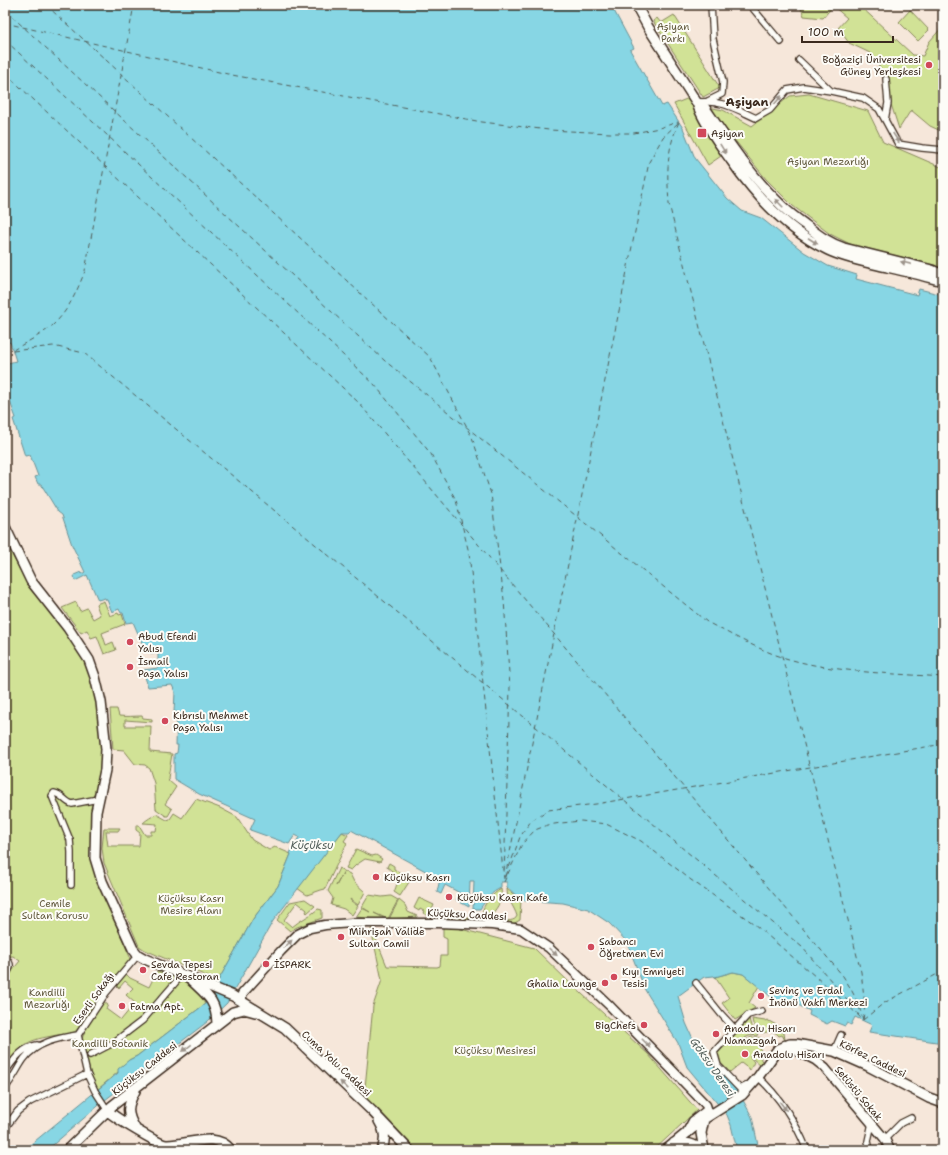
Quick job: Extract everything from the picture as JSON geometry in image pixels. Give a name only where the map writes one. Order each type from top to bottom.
[{"type":"main road","points":[[636,5],[648,27],[697,103],[702,116],[743,178],[761,199],[796,229],[815,243],[829,250],[844,256],[943,281]]},
{"type":"main road","points":[[697,103],[701,104],[705,108],[737,155],[766,190],[784,208],[818,235],[839,246],[932,270],[943,275]]},
{"type":"main road","points":[[5,527],[30,581],[68,628],[86,654],[97,683],[101,702],[106,749],[106,764],[98,799],[94,852],[96,865],[102,881],[130,943],[138,955],[184,976],[208,990],[215,1005],[217,1023]]},
{"type":"main road","name":"Cuma Yolu Caddesi","points":[[208,990],[239,997],[285,1028],[409,1150]]},
{"type":"main road","name":"Küçüksu Caddesi","points":[[108,1110],[217,1023],[233,1012],[244,1010],[275,1021]]},
{"type":"main road","name":"Körfez Caddesi","points":[[785,1045],[796,1044],[834,1051],[868,1066],[928,1098],[943,1103]]},
{"type":"main road","points":[[666,1150],[704,1119],[742,1095],[758,1077],[778,1049],[785,1045]]},
{"type":"main road","points":[[135,1128],[128,1111],[129,1101],[138,1086]]},
{"type":"main road","points":[[67,1150],[99,1119],[107,1116],[108,1110],[159,1146],[215,1140],[227,1145],[231,1150]]},
{"type":"main road","points":[[372,1112],[382,1127],[385,1138],[382,1150]]},
{"type":"main road","points":[[704,1119],[701,1133],[704,1150]]},
{"type":"main road","points":[[674,1143],[687,1142],[697,1146],[700,1150]]},
{"type":"street","points":[[697,103],[707,101],[722,94],[723,82],[713,40],[711,5]]},
{"type":"street","points":[[750,5],[781,42]]},
{"type":"street","points":[[799,60],[831,90]]},
{"type":"street","points":[[885,120],[888,103],[886,79]]},
{"type":"street","points":[[707,101],[725,104],[756,118],[770,110],[787,90],[804,88],[831,90],[863,98],[879,110],[898,144],[943,150]]},
{"type":"street","points":[[71,885],[70,840],[52,796],[54,793],[58,794],[72,804],[98,799]]},
{"type":"street","name":"Küçüksu Caddesi","points":[[239,997],[298,934],[310,928],[325,925],[352,923],[438,923],[492,925],[521,929],[549,948],[610,1006],[706,1105],[706,1111],[693,1121],[686,1134]]},
{"type":"street","name":"Eserli Sokağı","points":[[5,1088],[34,1048],[60,1039],[78,1035],[108,990],[138,955]]},
{"type":"street","points":[[5,960],[9,962],[10,966],[10,970],[5,975]]},
{"type":"street","points":[[90,1055],[113,1043],[143,1020],[184,976]]},
{"type":"street","points":[[696,983],[735,1029]]},
{"type":"street","points":[[752,1084],[748,1084],[740,1089],[718,1066],[714,1052],[748,1015],[762,1011]]},
{"type":"street","points":[[5,1027],[5,1033]]},
{"type":"street","points":[[78,1035],[87,1074],[95,1091],[108,1110]]},
{"type":"street","points":[[834,1051],[841,1035]]},
{"type":"street","points":[[5,1072],[22,1052],[31,1046],[42,1045]]},
{"type":"street","name":"Setüstü Sokak","points":[[785,1045],[815,1060],[825,1068],[885,1139],[890,1150]]},
{"type":"street","points":[[5,1128],[18,1111],[30,1102],[87,1074]]},
{"type":"street","points":[[758,1077],[792,1119],[807,1150]]},
{"type":"street","points":[[885,1139],[901,1123],[911,1118]]},
{"type":"street","points":[[870,1150],[868,1141],[872,1123]]},
{"type":"street","points":[[940,1150],[943,1141]]},
{"type":"green space","points":[[802,5],[859,5],[913,55],[923,56],[929,42],[943,26],[943,132],[930,126],[911,110],[899,129],[888,95],[883,72],[870,53],[849,43],[838,28],[847,18],[833,6],[823,18],[804,16],[801,8]]},
{"type":"green space","points":[[910,10],[929,30],[918,41],[899,22]]},
{"type":"green space","name":"Aşiyan Parkı","points":[[674,15],[720,88],[703,97],[653,21],[657,18],[661,23]]},
{"type":"green space","name":"Aşiyan Mezarlığı","points":[[809,94],[868,111],[883,142],[943,168],[943,270],[933,265],[852,245],[830,234],[793,206],[766,179],[708,107],[723,110],[752,126],[790,96]]},
{"type":"green space","points":[[689,98],[694,110],[724,154],[708,165],[674,104]]},
{"type":"green space","name":"Cemile Sultan Korusu","points":[[5,537],[13,557],[30,589],[57,619],[88,665],[97,704],[101,748],[101,768],[92,811],[91,859],[110,910],[130,957],[129,962],[106,988],[76,1031],[42,1038],[29,1043],[20,1050],[5,1068],[5,1044],[8,1027],[5,1017],[5,979],[20,961],[13,956],[5,957]]},
{"type":"green space","points":[[104,601],[110,616],[118,613],[119,615],[122,614],[125,624],[102,633],[106,645],[113,642],[116,650],[104,654],[97,636],[91,638],[87,630],[81,633],[62,608],[76,602],[80,611],[87,608],[93,619],[100,615],[96,604]]},
{"type":"green space","points":[[110,709],[117,709],[119,716],[142,716],[143,718],[152,719],[152,722],[125,720],[125,726],[151,726],[150,752],[172,754],[168,778],[169,781],[176,787],[165,804],[172,809],[168,816],[156,809],[154,783],[149,768],[145,765],[135,764],[124,750],[113,749]]},
{"type":"green space","name":"Küçüksu Kasrı Mesire Alanı","points":[[196,799],[220,808],[237,817],[252,840],[269,850],[275,847],[291,854],[278,886],[253,919],[218,981],[145,950],[139,946],[104,863],[102,848],[104,828],[120,828],[118,831],[106,831],[108,846],[139,846],[140,833],[136,830],[136,825],[139,825],[145,835],[151,835],[151,831],[156,831],[157,824],[143,823],[156,814],[167,820],[170,819],[174,813],[182,818]]},
{"type":"green space","points":[[342,832],[348,835],[344,841],[347,843],[325,889],[307,895],[297,888]]},
{"type":"green space","points":[[356,849],[372,856],[376,855],[382,859],[380,862],[365,859],[351,870],[346,868]]},
{"type":"green space","points":[[389,863],[394,866],[394,869],[411,879],[400,896],[394,892],[397,877],[394,872],[387,867]]},
{"type":"green space","points":[[339,868],[350,874],[354,882],[365,892],[358,905],[350,899],[358,906],[352,915],[344,909],[331,905],[333,898],[328,891]]},
{"type":"green space","points":[[501,889],[500,903],[492,914],[482,914],[488,900]]},
{"type":"green space","points":[[507,889],[521,900],[520,920],[513,924],[502,922],[512,920],[517,916],[508,896]]},
{"type":"green space","points":[[369,895],[382,897],[391,896],[398,900],[388,919],[374,913],[388,920],[356,917],[362,908],[370,912],[362,907]]},
{"type":"green space","points":[[419,898],[434,905],[429,916],[423,913],[424,911],[420,909],[419,911],[414,908]]},
{"type":"green space","points":[[305,899],[315,906],[307,913],[307,910],[297,902],[284,920],[292,927],[318,909],[322,910],[322,918],[290,931],[277,920],[290,902]]},
{"type":"green space","points":[[399,900],[405,905],[408,912],[417,917],[389,919]]},
{"type":"green space","points":[[449,913],[463,917],[489,918],[489,920],[492,920],[492,914],[493,921],[441,917]]},
{"type":"green space","name":"Küçüksu Mesiresi","points":[[449,926],[534,948],[648,1054],[697,1110],[654,1150],[413,1150],[364,1098],[373,1006],[382,980],[371,929],[387,966],[437,967],[440,966],[441,956],[447,956],[447,939],[443,937],[443,927]]},
{"type":"green space","name":"Kandilli Botanik","points":[[157,971],[192,986],[202,997],[205,1004],[137,1056],[129,1060],[118,1072],[97,1090],[92,1079],[82,1042],[84,1032],[103,1001],[108,1005],[106,1009],[121,1020],[135,1003],[126,995],[133,988],[125,981],[119,988],[116,985],[125,973],[130,978],[149,987]]},
{"type":"green space","points":[[733,972],[743,974],[759,986],[749,1003],[755,1008],[735,1020],[722,1003],[729,998],[715,977]]},
{"type":"green space","points":[[749,1019],[751,1026],[758,1031],[757,1036],[751,1035],[745,1038],[747,1040],[751,1037],[761,1038],[761,1060],[765,1064],[763,1068],[750,1056],[754,1062],[750,1070],[741,1063],[730,1072],[721,1063],[718,1053]]},
{"type":"green space","points":[[752,1019],[767,1020],[780,1027],[780,1031],[784,1033],[785,1040],[782,1035],[779,1036],[773,1032],[762,1033],[761,1030],[753,1024]]},
{"type":"water","points":[[5,5],[611,5],[634,48],[630,50],[662,106],[667,104],[683,128],[695,158],[727,198],[742,211],[761,218],[804,252],[828,266],[857,275],[856,279],[917,295],[919,289],[943,295],[943,1043],[869,1032],[872,1025],[855,1017],[851,1025],[847,1023],[845,1026],[832,1021],[827,1024],[809,1015],[810,1011],[790,1001],[788,1003],[779,1002],[743,974],[733,972],[715,977],[704,977],[678,996],[686,1023],[694,1041],[703,1053],[736,1087],[752,1117],[759,1150],[737,1150],[727,1115],[687,1067],[678,1043],[645,990],[627,942],[609,923],[588,909],[563,903],[521,900],[507,887],[507,882],[501,882],[501,888],[487,899],[480,909],[473,909],[474,881],[470,881],[469,907],[456,900],[460,893],[445,885],[441,894],[437,892],[440,879],[351,830],[349,832],[342,832],[273,921],[227,1003],[207,1022],[105,1100],[47,1150],[24,1150],[118,1073],[118,1069],[129,1060],[137,1056],[205,1004],[253,919],[278,886],[291,854],[290,853],[299,837],[295,835],[289,844],[250,830],[255,819],[199,794],[174,779],[174,754],[177,753],[178,745],[176,745],[177,712],[174,712],[175,692],[172,685],[148,687],[143,670],[158,668],[158,653],[152,654],[151,648],[146,649],[133,622],[126,623],[123,613],[121,613],[119,609],[112,612],[105,598],[98,600],[87,575],[75,581],[74,575],[85,572],[72,545],[62,515],[58,512],[41,484],[38,484],[35,477],[38,476],[30,455],[25,456],[13,419],[16,418],[5,388],[5,360],[7,360],[8,363],[16,361],[10,342],[5,344]]},
{"type":"ferry route","points":[[46,5],[430,357],[467,427]]},
{"type":"ferry route","points":[[13,350],[44,332],[59,319],[72,300],[85,271],[134,5]]},
{"type":"ferry route","points":[[5,10],[385,361],[707,622],[758,648],[796,661],[837,669],[943,677]]},
{"type":"ferry route","points":[[5,23],[232,75],[482,122],[549,130],[610,133],[634,133],[659,128],[678,122]]},
{"type":"ferry route","points":[[5,40],[374,384],[431,454],[456,500],[469,553],[504,879]]},
{"type":"ferry route","points":[[5,73],[358,402],[843,976],[855,997],[863,1020]]},
{"type":"ferry route","points":[[679,122],[668,162],[669,204],[861,972],[865,1005],[863,1020],[837,995],[753,923],[691,880],[641,841],[606,824],[581,821],[548,825],[535,830],[522,844],[504,882],[649,162],[663,137],[679,122]]},
{"type":"ferry route","points":[[13,351],[53,346],[84,353],[802,947],[859,1015]]},
{"type":"ferry route","points":[[468,430],[472,437],[491,494],[504,600],[510,688],[504,877]]},
{"type":"ferry route","points":[[506,876],[520,837],[531,821],[548,810],[596,804],[943,744]]},
{"type":"ferry route","points":[[863,1020],[884,1003],[943,971]]},
{"type":"place","name":"Boğaziçi Üniversitesi Güney Yerleşkesi","points":[[929,65]]},
{"type":"place","name":"Aşiyan","points":[[702,133]]},
{"type":"place","name":"Abud Efendi Yalısı","points":[[130,642]]},
{"type":"place","name":"İsmail Paşa Yalısı","points":[[130,667]]},
{"type":"place","name":"Kıbrıslı Mehmet Paşa Yalısı","points":[[165,721]]},
{"type":"place","name":"Küçüksu Kasrı","points":[[376,877]]},
{"type":"place","name":"Küçüksu Kasrı Kafe","points":[[449,897]]},
{"type":"place","name":"Mihrişah Valide Sultan Camii","points":[[341,937]]},
{"type":"place","name":"Sabancı Öğretmen Evi","points":[[591,947]]},
{"type":"place","name":"İSPARK","points":[[266,964]]},
{"type":"place","name":"Sevda Tepesi Cafe Restoran","points":[[143,970]]},
{"type":"place","name":"Kıyı Emniyeti Tesisi","points":[[614,977]]},
{"type":"place","name":"Ghalia Launge","points":[[605,983]]},
{"type":"place","name":"Sevinç ve Erdal İnönü Vakfı Merkezi","points":[[761,996]]},
{"type":"place","name":"Fatma Apt.","points":[[122,1006]]},
{"type":"place","name":"BigChefs","points":[[644,1025]]},
{"type":"place","name":"Anadolu Hisarı Namazgah","points":[[716,1034]]},
{"type":"place","name":"Anadolu Hisarı","points":[[745,1054]]},
{"type":"district","name":"Aşiyan","points":[[747,102]]},
{"type":"water label","name":"Küçüksu","points":[[312,845]]},
{"type":"water label","name":"Göksu Deresi","points":[[713,1067]]},
{"type":"park label","name":"Kandilli Mezarlığı","points":[[47,998]]}]
